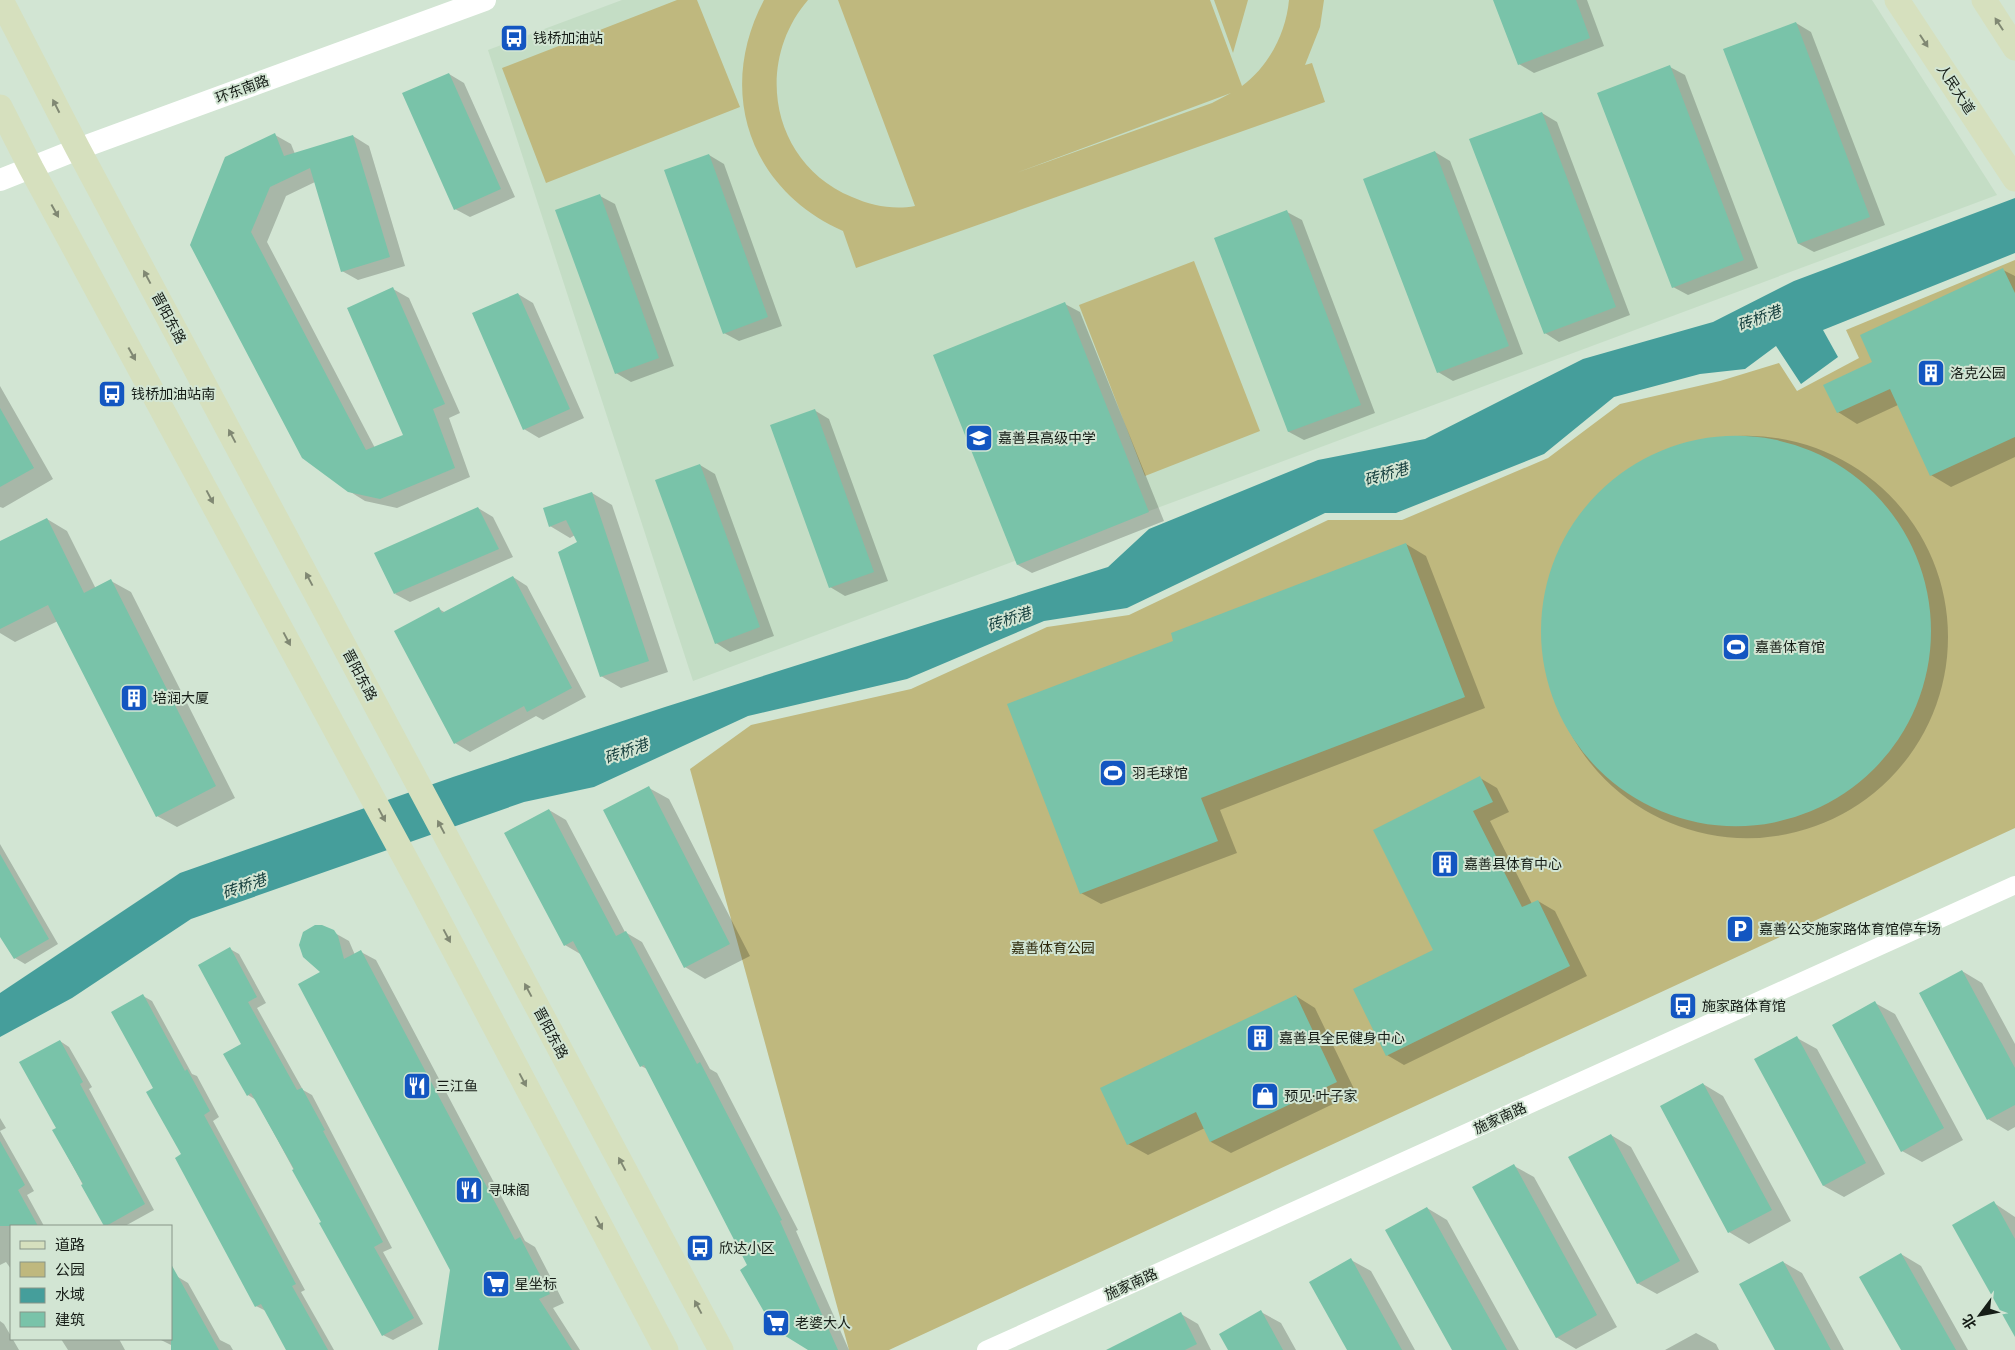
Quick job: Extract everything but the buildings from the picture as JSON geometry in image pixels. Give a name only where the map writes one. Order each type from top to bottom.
[{"type":"main road","name":"晋阳东路","points":[[1,0],[78,149],[721,1350]]},
{"type":"main road","name":"人民大道","points":[[1897,0],[2015,179]]},
{"type":"main road","points":[[1984,0],[2015,48]]},
{"type":"main road","points":[[0,107],[424,893],[666,1350]]},
{"type":"street","name":"环东南路","points":[[0,180],[78,149],[485,0]]},
{"type":"street","name":"施家南路","points":[[986,1350],[2015,885]]},
{"type":"shaded area","name":"嘉善县高级中学","points":[[622,0],[1872,0],[1997,195],[693,681],[488,50]]},
{"type":"green space","points":[[677,0],[697,0],[740,107],[546,183],[502,68]]},
{"type":"green space","points":[[764,0],[808,0],[791,25],[780,53],[777,82],[779,110],[788,137],[804,161],[825,182],[867,203],[899,208],[915,206],[838,0],[1210,0],[1242,86],[1252,78],[1268,59],[1284,25],[1289,0],[1324,0],[1320,27],[1305,65],[1312,63],[1325,102],[856,268],[843,231],[811,213],[784,190],[764,163],[750,134],[743,102],[743,69],[750,34]],"holes":[[[1231,93],[1212,103],[1005,177]]]},
{"type":"green space","points":[[1214,0],[1248,0],[1233,53]]},
{"type":"green space","name":"嘉善体育公园","points":[[2015,260],[2015,828],[889,1350],[849,1350],[690,769],[751,725],[911,689],[1047,627],[1129,615],[1328,520],[1402,520],[1548,458],[1620,404],[1720,381],[1779,363],[1797,391],[1859,358],[1846,330]]},
{"type":"green space","points":[[1194,261],[1260,431],[1145,476],[1079,305]]},
{"type":"water","name":"砖桥港","points":[[2015,198],[2015,253],[1823,330],[1838,357],[1801,384],[1776,346],[1745,369],[1700,374],[1614,397],[1544,454],[1396,513],[1325,513],[1127,608],[1044,621],[907,679],[748,716],[594,787],[524,802],[191,919],[72,998],[0,1037],[0,993],[180,873],[453,777],[665,707],[1108,567],[1149,529],[1318,460],[1425,439],[1583,359],[1713,322],[1794,281]]},
{"type":"place","name":"钱桥加油站","points":[[514,38]]},
{"type":"place","name":"洛克公园","points":[[1931,373]]},
{"type":"place","name":"钱桥加油站南","points":[[112,394]]},
{"type":"place","name":"嘉善县高级中学","points":[[979,438]]},
{"type":"place","name":"嘉善体育馆","points":[[1736,647]]},
{"type":"place","name":"培润大厦","points":[[134,698]]},
{"type":"place","name":"羽毛球馆","points":[[1113,773]]},
{"type":"place","name":"嘉善县体育中心","points":[[1445,864]]},
{"type":"place","name":"嘉善公交施家路体育馆停车场","points":[[1740,929]]},
{"type":"place","name":"施家路体育馆","points":[[1683,1006]]},
{"type":"place","name":"嘉善县全民健身中心","points":[[1260,1038]]},
{"type":"place","name":"三江鱼","points":[[417,1086]]},
{"type":"place","name":"预见·叶子家","points":[[1265,1096]]},
{"type":"place","name":"寻味阁","points":[[469,1190]]},
{"type":"place","name":"欣达小区","points":[[700,1248]]},
{"type":"place","name":"星坐标","points":[[496,1284]]},
{"type":"place","name":"老婆大人","points":[[776,1323]]}]
